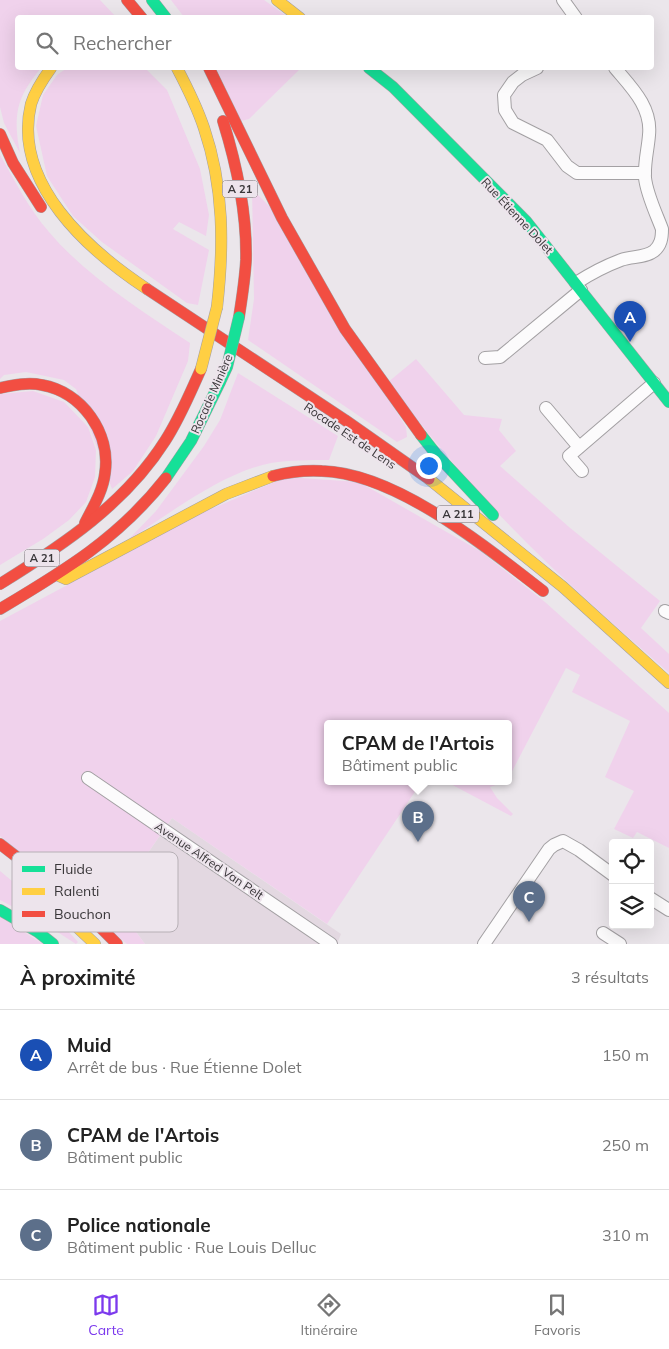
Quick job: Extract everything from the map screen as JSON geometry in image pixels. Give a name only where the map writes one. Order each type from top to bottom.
[{"type":"main road","points":[[127,0],[140,15]]},
{"type":"main road","points":[[152,0],[164,15]]},
{"type":"main road","points":[[164,0],[175,15]]},
{"type":"main road","points":[[277,0],[296,15]]},
{"type":"main road","name":"Rocade Est de Lens","points":[[49,70],[35,90],[29,109],[27,126],[29,148],[42,185],[52,202],[88,242],[136,282],[421,473],[557,594]]},
{"type":"main road","name":"Rocade Minière","points":[[0,584],[82,530],[135,481],[167,438],[201,369],[217,307],[223,251],[220,193],[214,158],[204,125],[178,70]]},
{"type":"main road","name":"Rocade Minière","points":[[0,609],[57,575],[123,526],[144,504],[180,460],[197,431],[227,367],[240,317],[246,260],[244,208],[230,142],[220,111],[200,70]]},
{"type":"main road","points":[[210,70],[282,218],[350,336],[436,454],[557,594]]},
{"type":"main road","name":"Rue Étienne Dolet","points":[[372,70],[393,87],[526,221],[669,402]]},
{"type":"main road","points":[[171,81],[214,158]]},
{"type":"main road","points":[[0,134],[13,164],[50,219]]},
{"type":"main road","points":[[108,275],[132,292]]},
{"type":"main road","name":"Rocade Est de Lens","points":[[195,335],[385,458],[493,541],[669,683]]},
{"type":"main road","points":[[0,388],[16,384],[53,387],[69,395],[82,406],[101,433],[105,448],[105,476],[82,530]]},
{"type":"main road","points":[[57,575],[66,578],[230,492],[271,476],[292,471],[311,470],[347,474],[390,489],[433,512],[557,594]]},
{"type":"main road","points":[[0,844],[12,853]]},
{"type":"main road","points":[[0,910],[12,917]]},
{"type":"main road","points":[[38,932],[53,944]]},
{"type":"main road","points":[[83,932],[95,944]]},
{"type":"main road","points":[[105,932],[117,944]]},
{"type":"street","points":[[563,0],[574,15]]},
{"type":"street","points":[[533,70],[513,82],[504,95],[505,110],[513,123],[547,140],[567,166],[577,173],[645,173]]},
{"type":"street","points":[[485,358],[500,357],[578,286],[603,268],[629,258],[650,254],[658,247],[662,238],[662,230],[645,173],[650,128],[648,118],[641,101],[617,70]]},
{"type":"street","points":[[582,472],[569,456],[654,383]]},
{"type":"street","points":[[546,408],[579,446]]},
{"type":"street","name":"Avenue Alfred Van Pelt","points":[[88,778],[331,944]]},
{"type":"street","points":[[484,944],[554,845],[563,841],[609,872]]},
{"type":"street","points":[[654,901],[669,910]]},
{"type":"street","points":[[603,932],[620,944]]},
{"type":"shaded area","points":[[0,0],[100,0],[114,15],[15,15],[15,70],[40,70],[26,89],[18,108],[17,128],[20,153],[4,123],[0,107]]},
{"type":"shaded area","points":[[171,0],[264,0],[285,15],[182,15]]},
{"type":"shaded area","points":[[64,70],[147,70],[167,90],[200,169],[209,215],[206,236],[179,222],[173,229],[209,250],[198,305],[187,303],[102,242],[73,216],[47,176],[36,126],[43,95],[57,75]]},
{"type":"shaded area","points":[[217,70],[299,70],[249,119],[241,121]]},
{"type":"shaded area","points":[[0,155],[35,214],[63,248],[115,292],[190,343],[188,361],[156,436],[133,471],[112,489],[76,389],[64,380],[26,372],[4,375],[0,379]]},
{"type":"shaded area","points":[[252,189],[270,207],[406,427],[407,437],[397,442],[248,340],[254,299]]},
{"type":"shaded area","points":[[416,359],[464,415],[502,419],[499,430],[516,451],[500,466],[569,527],[660,601],[641,628],[669,654],[669,673],[569,584],[521,537],[464,475],[387,383]]},
{"type":"shaded area","points":[[238,373],[338,436],[329,460],[271,463],[234,475],[197,495],[128,540],[156,511],[204,446],[220,420]]},
{"type":"shaded area","points":[[33,391],[64,402],[88,427],[96,450],[95,477],[86,502],[69,520],[43,539],[0,565],[0,394]]},
{"type":"shaded area","points":[[286,477],[359,482],[480,551],[545,602],[669,713],[669,848],[637,832],[633,838],[614,829],[634,791],[605,777],[630,721],[572,692],[580,675],[566,668],[512,771],[512,720],[324,720],[324,785],[419,785],[327,924],[172,818],[149,852],[19,852],[0,836],[0,621],[204,512]]},
{"type":"shaded area","points":[[453,785],[496,785],[490,787],[497,798],[513,814],[511,816]]},
{"type":"shaded area","points":[[172,818],[341,934],[337,944],[145,944],[136,932],[178,932],[178,852],[149,852]]},
{"type":"shaded area","points":[[0,871],[12,881],[12,906],[0,900]]},
{"type":"shaded area","points":[[0,917],[12,925],[12,932],[24,932],[43,944],[0,944]]},
{"type":"shaded area","points":[[57,932],[69,932],[78,942],[76,944]]},
{"type":"shaded area","points":[[113,932],[136,932],[145,944],[127,944]]},
{"type":"traffic: fast","points":[[152,0],[164,15]]},
{"type":"traffic: fast","points":[[372,70],[393,87],[526,221],[669,402]]},
{"type":"traffic: fast","points":[[220,382],[227,367],[239,317]]},
{"type":"traffic: fast","points":[[166,478],[191,441],[220,382]]},
{"type":"traffic: fast","points":[[421,435],[436,454],[493,515]]},
{"type":"traffic: fast","points":[[0,910],[12,917]]},
{"type":"traffic: fast","points":[[38,932],[53,944]]},
{"type":"traffic: slow","points":[[277,0],[296,15]]},
{"type":"traffic: slow","points":[[50,70],[31,104],[28,133],[33,161],[44,187],[60,212],[79,234],[101,255],[147,289]]},
{"type":"traffic: slow","points":[[178,70],[192,97],[211,150],[219,194],[221,262],[217,307]]},
{"type":"traffic: slow","points":[[201,369],[217,307]]},
{"type":"traffic: slow","points":[[57,575],[66,579],[226,494],[273,476]]},
{"type":"traffic: slow","points":[[429,479],[563,587],[669,683]]},
{"type":"traffic: slow","points":[[82,932],[95,944]]},
{"type":"traffic: jam","points":[[127,0],[140,15]]},
{"type":"traffic: jam","points":[[210,70],[282,218],[345,329],[421,435]]},
{"type":"traffic: jam","points":[[223,121],[237,172],[245,225],[246,260],[239,317]]},
{"type":"traffic: jam","points":[[0,134],[13,163],[41,207]]},
{"type":"traffic: jam","points":[[147,289],[345,420],[429,479]]},
{"type":"traffic: jam","points":[[0,584],[47,554],[91,522],[131,484],[149,464],[165,441],[201,369]]},
{"type":"traffic: jam","points":[[0,388],[32,384],[56,389],[70,396],[91,417],[98,429],[106,458],[104,480],[100,493],[85,523]]},
{"type":"traffic: jam","points":[[273,476],[285,473],[322,471],[350,475],[380,484],[439,515],[468,534],[543,591]]},
{"type":"traffic: jam","points":[[0,609],[68,567],[110,536],[148,499],[166,478]]},
{"type":"traffic: jam","points":[[0,844],[12,853]]},
{"type":"traffic: jam","points":[[105,932],[117,944]]},
{"type":"place","name":"Muid","points":[[630,342]]},
{"type":"place","name":"CPAM de l'Artois","points":[[418,842]]},
{"type":"place","name":"Police nationale","points":[[529,922]]}]
